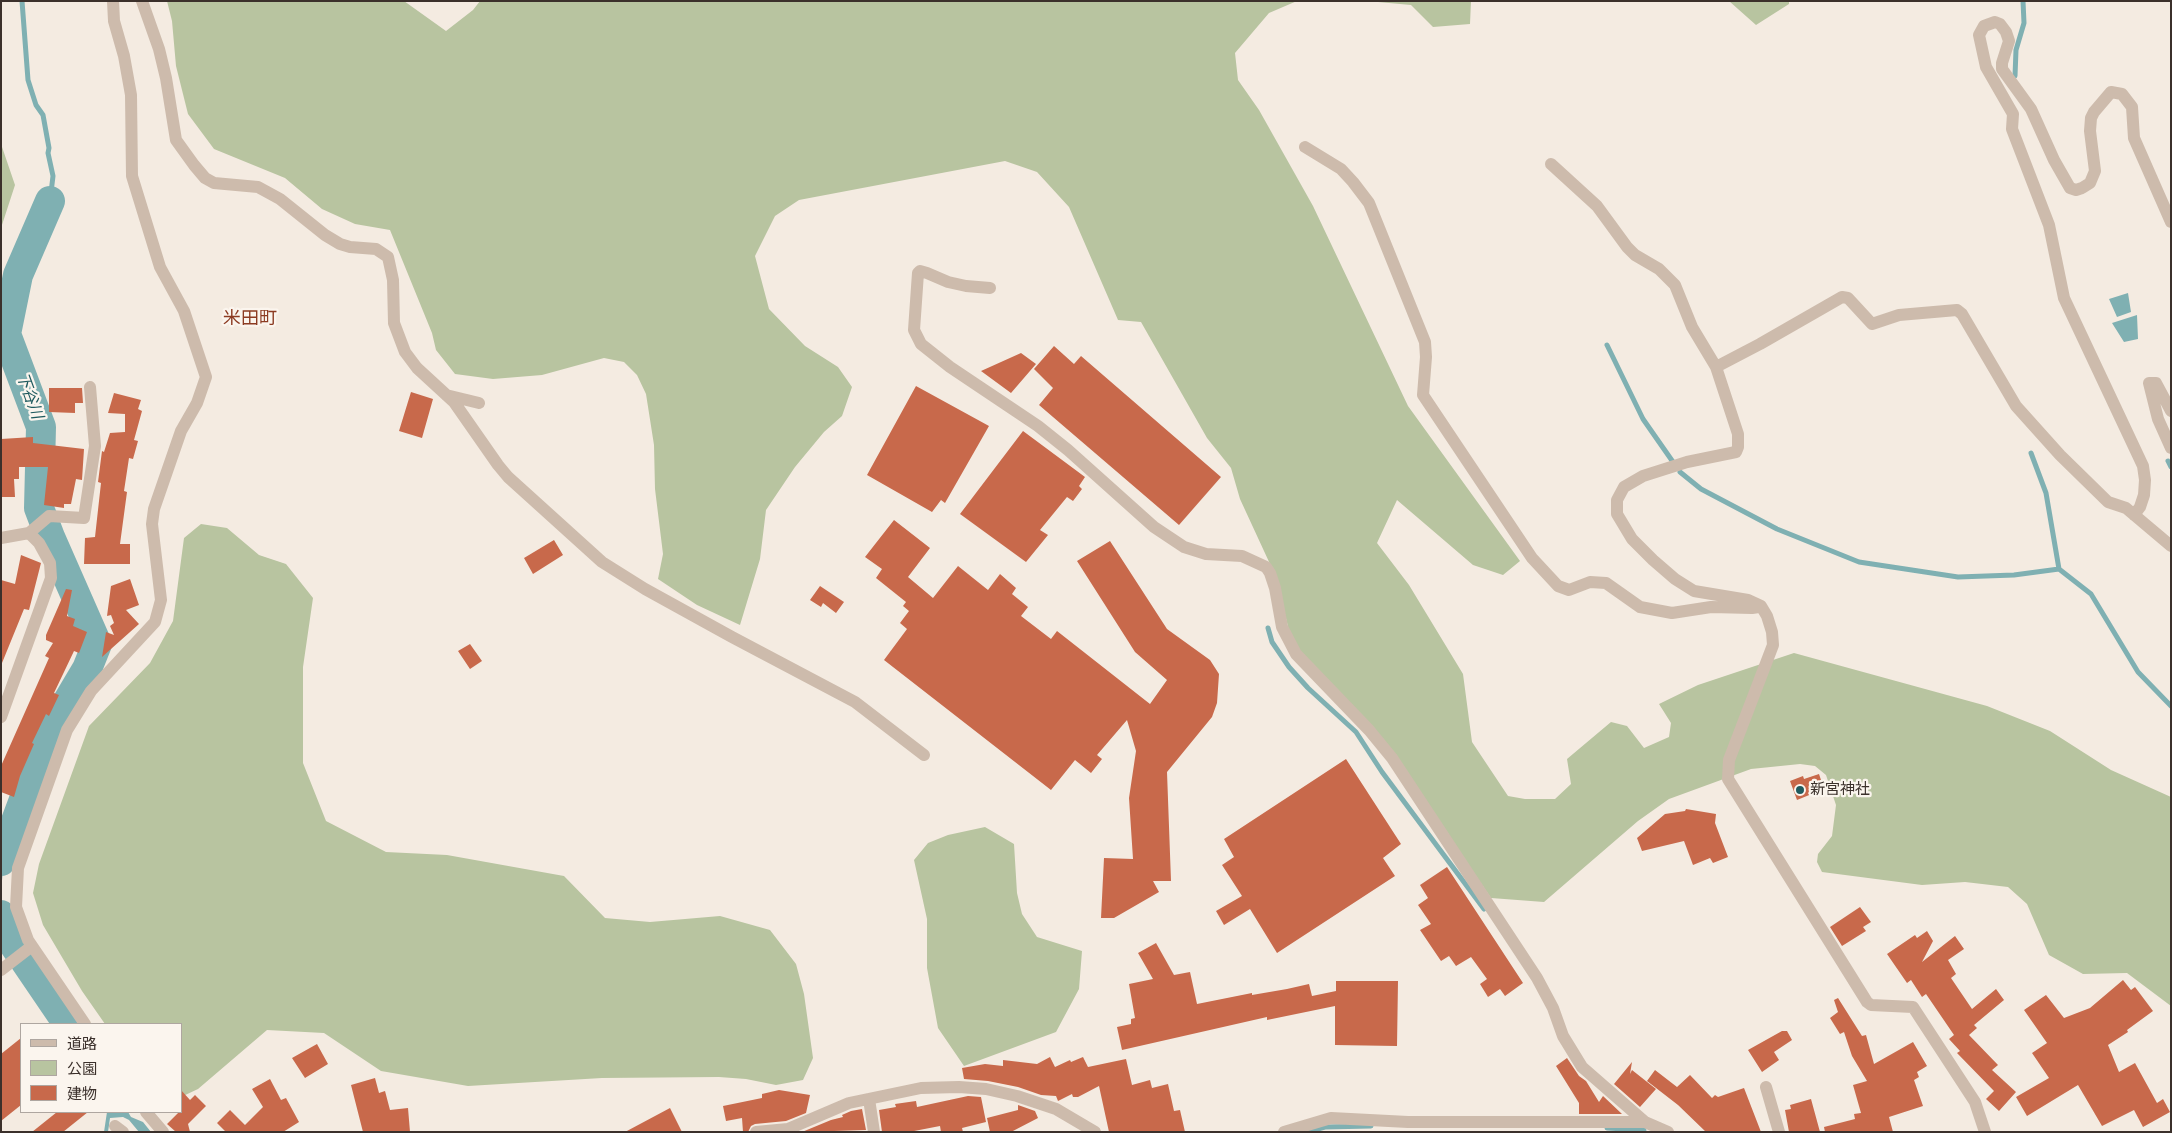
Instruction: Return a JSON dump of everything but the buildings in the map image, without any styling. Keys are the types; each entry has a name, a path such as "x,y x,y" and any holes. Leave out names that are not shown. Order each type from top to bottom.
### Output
{"street":[{"path":"84,1023 32,946 16,907 18,868 67,730 91,691 155,622 161,600 152,524 154,509 182,431 197,403 206,377 184,311 160,267 132,176 131,95 124,56 114,21 113,1"},
{"path":"142,1 159,49 166,78 176,140 194,165 205,178 214,183 258,187 280,199 325,235 340,244 350,247 376,249 388,257 393,280 394,323 405,352 417,368 454,402 508,477 602,562 645,589 855,702 924,755"},
{"path":"2134,515 2140,506 2144,494 2143,466 2064,298 2049,225 2012,129 2013,114 1986,67 1979,35 1984,26 1995,22 2000,24 2006,32 2009,41 2002,63 2002,70 2031,109 2070,188 2076,190 2090,183 2095,171 2090,131 2091,118 2094,112 2111,92 2122,94 2132,107 2134,138 2171,222"},
{"path":"1306,147 1341,169 1369,203 1425,342 1426,357 1423,395 1532,558 1555,582 1569,590 1590,582 1606,583 1640,607 1672,613 1712,607 1752,608 1761,606"},
{"path":"1551,164 1597,206 1635,255 1659,269 1674,284 1692,327 1716,367 1738,434 1736,452 1687,462 1631,481 1624,487 1619,496 1617,514 1632,539 1653,560 1688,587 1694,591 1748,600 1761,606 1767,616 1772,632 1773,646 1729,760 1728,779 1867,1002 1871,1005 1913,1007 1974,1102 1985,1132"},
{"path":"990,288 948,282 920,271 918,273 914,330 921,344 950,367 1038,426 1082,462 1154,527 1184,547 1206,554 1242,556 1266,567 1275,588 1282,627 1296,654 1369,730 1392,758 1537,978 1563,1036 1582,1067 1644,1122 1668,1132"},
{"path":"1716,367 1842,297 1848,298 1872,324 1899,315 1957,310 1962,314 2016,406 2060,455 2108,502 2126,508 2171,546"},
{"path":"2171,411 2156,383 2148,383 2158,419 2171,448"},
{"path":"1,538 29,533 49,516 84,518 95,446 90,387"},
{"path":"446,394 479,403"},
{"path":"1,717 51,578 50,563 39,544 29,533"},
{"path":"1,970 32,946"},
{"path":"756,1132 788,1129 848,1103 921,1088 959,1087 986,1089 1056,1108 1095,1132"},
{"path":"1766,1087 1779,1132"},
{"path":"869,1099 874,1132"},
{"path":"147,1113 163,1132"},
{"path":"1284,1132 1332,1118 1408,1127 1644,1122"}],"green space":[{"path":"167,1 404,1 446,31 473,10 480,1 1297,1 1269,13 1235,53 1238,80 1259,110 1313,206 1408,406 1520,561 1503,575 1473,565 1397,500 1377,543 1409,585 1463,674 1472,742 1508,796 1525,799 1555,799 1571,784 1567,759 1611,722 1627,726 1644,748 1669,737 1671,723 1659,704 1698,685 1794,653 1987,706 2050,731 2111,770 2171,797 2171,1006 2127,973 2083,974 2049,955 2027,904 2008,887 1965,882 1922,885 1822,872 1817,862 1818,854 1832,836 1836,805 1826,775 1815,766 1800,764 1751,769 1669,799 1638,821 1544,902 1491,898 1438,821 1295,646 1290,635 1276,577 1240,499 1231,468 1207,438 1141,322 1118,320 1069,207 1037,172 1005,161 799,200 775,216 755,256 769,309 805,346 838,367 852,387 842,416 824,432 795,467 766,510 760,559 740,625 697,605 658,579 663,554 655,489 654,445 646,394 637,375 624,362 604,358 542,375 493,379 455,374 436,350 432,333 390,230 355,224 322,209 285,178 214,149 188,114 176,66 172,21"},
{"path":"1367,1 1471,1 1470,24 1433,27 1411,5"},
{"path":"1729,1 1789,1 1789,4 1756,25"},
{"path":"1,144 15,185 1,228"},
{"path":"201,524 227,528 259,555 286,564 313,598 303,667 303,763 326,821 386,852 447,855 564,876 605,918 650,922 720,916 770,930 796,964 804,994 813,1058 803,1080 776,1085 746,1079 719,1077 602,1078 468,1086 381,1071 324,1033 267,1030 198,1089 182,1097 182,1023 104,1023 82,991 43,925 33,893 39,864 89,726 150,663 173,621 184,538"},
{"path":"985,827 1014,844 1017,893 1022,914 1037,937 1082,951 1079,989 1056,1032 964,1066 938,1028 927,968 927,919 914,860 928,843 948,835"}],"water":[{"path":"2128,293 2131,312 2117,317 2109,299"},
{"path":"2137,315 2138,339 2124,342 2112,323"},
{"path":"13,820 19,822 3,869 1,892 1,852"},
{"path":"1,905 9,929 18,946 70,1023 68,1023 1,930"},
{"path":"107,1113 129,1113 131,1117 143,1122 151,1132 139,1132 129,1120 123,1117 110,1118 108,1132 104,1132"}],"waterway":[{"name":"下谷川","path":"22,1 28,80 36,105 43,115 53,176 50,201"},
{"path":"2015,76 2016,50 2024,23 2023,1"},
{"name":"下谷川","path":"1,861 49,733 87,669 97,644 39,508 41,427 6,334 18,275 50,201"},
{"path":"1607,345 1643,419 1673,462"},
{"path":"2031,453 2046,493 2059,569 2091,594 2138,672 2171,706"},
{"path":"2168,461 2171,467"},
{"path":"1680,472 1701,489 1777,529 1859,562 1958,577 2014,575 2059,569"},
{"path":"1268,628 1272,642 1289,667 1308,688 1356,732 1382,772 1484,909"},
{"path":"1,915 6,933 67,1023"},
{"path":"1307,1132 1325,1127 1371,1126"},
{"path":"1607,1128 1644,1130"}],"place":[{"name":"新宮神社","path":"1800,790"}],"district":[{"name":"米田町","path":"250,319"}]}
